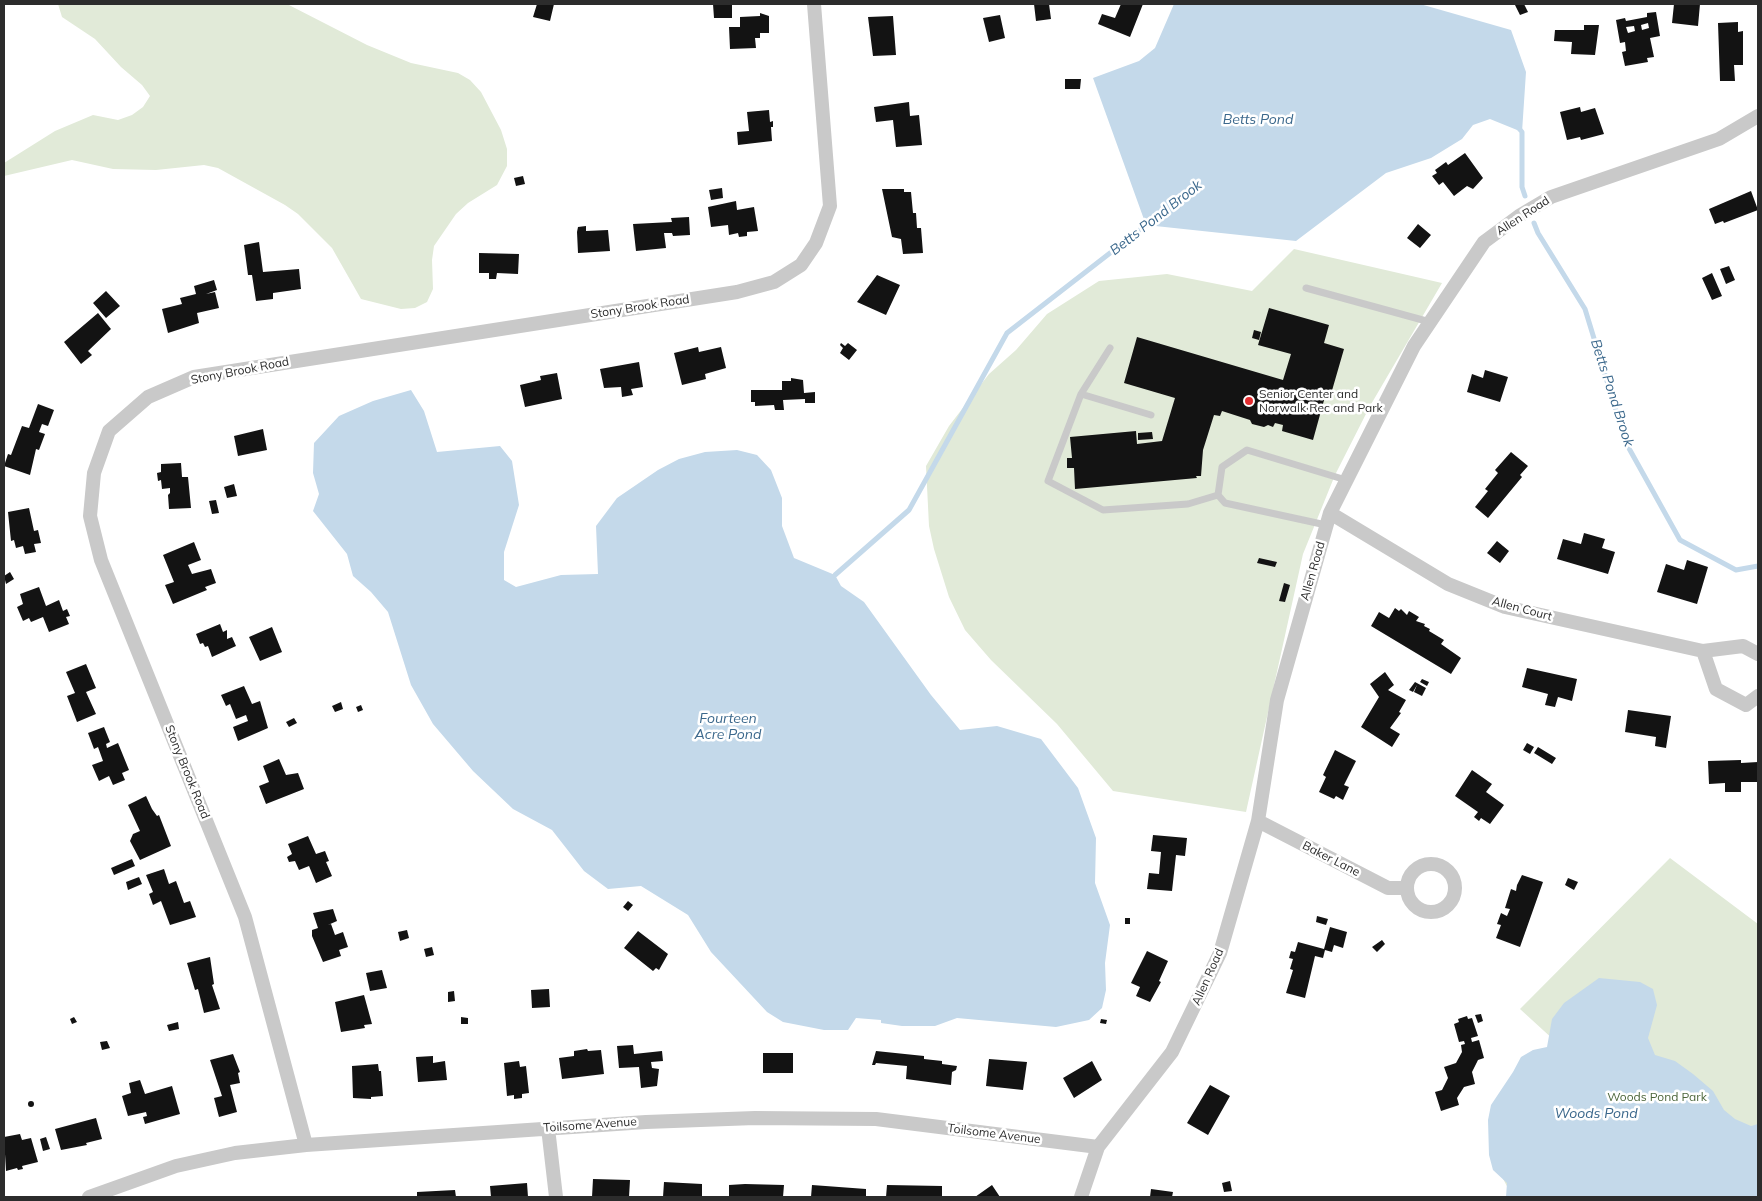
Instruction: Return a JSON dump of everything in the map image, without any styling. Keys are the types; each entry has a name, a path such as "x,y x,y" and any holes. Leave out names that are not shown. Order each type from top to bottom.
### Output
{"street":[{"name":"Stony Brook Road","path":"306,1145 245,917 101,560 90,516 94,473 110,431 148,397 194,377 737,292 774,282 801,265 816,243 830,206 814,4"},
{"name":"Allen Road","path":"1081,1197 1098,1147 1172,1052 1220,954 1258,821 1277,700 1328,519 1414,346 1484,242 1519,216 1550,198 1719,139 1758,116"},
{"name":"Allen Court","path":"1328,519 1448,584 1505,608 1703,651 1743,646 1758,654"},
{"path":"1703,651 1716,689 1746,705 1758,696"},
{"name":"Baker Lane","path":"1258,821 1388,888 1407,888"},
{"name":"Toilsome Avenue","path":"89,1197 176,1166 235,1153 306,1145 548,1128 754,1118 876,1119 1098,1147"},
{"path":"548,1128 556,1197"}],"lane":[{"path":"1306,288 1430,322"},
{"path":"1110,348 1081,394 1048,481 1103,510 1188,504 1218,495"},
{"path":"1081,394 1151,415"},
{"path":"1218,495 1222,467 1247,450 1346,480"},
{"path":"1218,495 1226,503 1328,519"}],"green space":[{"path":"58,4 287,4 367,45 411,63 458,73 470,80 481,92 501,130 507,149 507,166 497,185 468,203 456,214 434,246 432,260 433,289 427,302 415,308 401,309 361,299 332,248 298,214 218,168 204,165 156,170 113,169 72,160 4,176 4,163 55,131 93,115 118,120 132,115 143,107 150,96 142,85 121,67 95,39 62,17"},
{"path":"1294,249 1442,283 1370,406 1335,475 1303,554 1246,812 1113,791 1057,724 991,660 965,630 949,597 934,549 929,526 926,466 949,426 989,374 1016,350 1047,314 1099,281 1167,274 1252,291"},
{"name":"Woods Pond Park","path":"1670,858 1758,924 1758,1197 1509,1190 1493,1160 1567,1052 1520,1009"}],"water":[{"name":"Betts Pond","path":"1174,4 1420,4 1511,30 1526,72 1522,132 1490,119 1473,125 1462,139 1431,158 1386,173 1296,241 1146,225 1093,78 1139,61 1155,48"},
{"name":"Fourteen Acre Pond","path":"411,390 424,411 437,452 500,446 512,461 519,505 504,552 504,580 516,587 561,575 598,574 596,526 617,498 658,470 679,459 705,452 737,450 757,455 771,470 782,498 782,526 794,558 835,575 841,586 864,602 931,695 960,730 997,726 1041,739 1078,788 1096,838 1095,883 1110,925 1105,963 1106,990 1102,1008 1089,1020 1056,1027 957,1018 935,1026 902,1026 881,1023 881,1020 856,1018 848,1030 824,1030 783,1022 767,1012 711,952 688,915 641,886 608,889 584,871 552,830 513,809 473,771 433,724 411,685 388,612 371,592 353,576 347,554 313,511 319,494 313,473 314,443 339,416 373,401"},
{"name":"Woods Pond","path":"1599,978 1640,982 1653,989 1657,1005 1648,1038 1655,1055 1675,1061 1693,1074 1713,1091 1724,1110 1735,1119 1751,1126 1758,1124 1758,1197 1506,1197 1507,1183 1493,1170 1489,1155 1488,1120 1491,1105 1521,1057 1533,1050 1547,1047 1552,1019 1564,1003"}],"building":[{"path":"537,4 554,4 550,21 533,17"},
{"path":"713,4 732,4 732,18 714,18"},
{"path":"1034,4 1049,4 1051,19 1036,21"},
{"path":"1121,4 1143,4 1130,37 1098,24 1102,14 1115,18"},
{"path":"1524,4 1528,12 1520,15 1515,5"},
{"path":"1674,4 1700,4 1698,26 1672,23"},
{"path":"1656,12 1660,36 1650,38 1654,57 1647,58 1648,62 1625,66 1622,52 1626,51 1625,42 1620,43 1616,20 1625,18 1626,21 1647,17 1647,13","holes":["1648,23 1649,28 1642,30 1641,25","1634,26 1635,31 1628,33 1626,27"]},
{"path":"760,13 769,16 769,33 760,33 760,38 755,38 756,48 730,49 729,27 740,27 740,17 760,16"},
{"path":"1000,15 1005,38 989,42 983,18"},
{"path":"893,16 896,55 873,56 868,17"},
{"path":"1738,22 1738,32 1743,31 1743,65 1734,65 1735,81 1720,81 1718,23"},
{"path":"1584,25 1599,25 1595,55 1571,54 1572,42 1554,41 1555,30 1584,30"},
{"path":"1065,79 1081,79 1080,89 1065,89"},
{"path":"909,102 910,116 919,115 922,145 896,147 893,120 876,122 874,107"},
{"path":"1580,107 1581,112 1595,108 1604,134 1581,140 1580,137 1567,140 1560,112"},
{"path":"769,110 770,122 773,121 773,127 771,127 772,141 738,145 737,132 749,131 747,112"},
{"path":"1465,153 1483,178 1473,189 1467,186 1454,196 1443,182 1439,185 1432,176 1437,173 1435,170 1446,162 1448,165"},
{"path":"523,176 525,184 516,186 514,178"},
{"path":"722,188 723,198 711,200 709,190"},
{"path":"882,189 904,189 904,192 911,192 917,228 921,228 923,253 903,254 901,239 892,237"},
{"path":"1751,191 1758,210 1724,223 1723,221 1715,224 1709,209"},
{"path":"736,201 737,210 754,207 758,231 747,232 747,236 739,237 738,233 729,235 728,225 711,227 708,207"},
{"path":"689,217 690,235 673,236 672,233 664,233 666,248 636,251 633,224 672,222 671,218"},
{"path":"1418,224 1431,235 1420,248 1407,238"},
{"path":"586,226 586,231 608,230 610,251 578,253 578,227"},
{"path":"259,242 263,272 299,269 301,289 273,293 273,299 256,301 252,275 248,275 244,245"},
{"path":"479,253 519,254 518,274 497,273 496,279 489,279 489,273 479,273"},
{"path":"1729,266 1735,280 1726,284 1720,269"},
{"path":"1712,273 1722,296 1712,300 1702,278"},
{"path":"877,275 900,285 886,315 857,302"},
{"path":"214,280 217,290 206,294 215,292 219,308 197,313 199,323 168,333 162,309 182,304 180,298 196,294 194,286"},
{"path":"106,291 120,306 106,318 93,303"},
{"name":"Senior Center and Norwalk Rec and Park","path":"1269,308 1329,325 1324,343 1344,349 1331,394 1326,393 1313,440 1282,431 1283,425 1275,423 1273,427 1268,425 1264,427 1252,424 1250,420 1222,411 1220,416 1214,415 1203,450 1201,476 1196,476 1197,478 1075,489 1074,468 1067,468 1067,458 1072,458 1070,437 1136,431 1137,444 1162,441 1175,398 1124,383 1137,337 1283,380 1291,354 1258,345"},
{"path":"98,313 111,329 88,351 92,355 81,364 64,342"},
{"path":"1254,330 1261,332 1259,340 1252,338"},
{"path":"841,343 845,346 848,343 857,350 849,360 840,353 843,348 840,345"},
{"path":"698,347 699,352 721,347 726,368 705,374 706,379 682,385 674,353"},
{"path":"639,362 643,387 631,389 633,395 622,397 621,387 604,388 600,369"},
{"path":"1485,370 1508,377 1500,402 1467,392 1472,374 1483,378"},
{"path":"557,373 562,399 525,407 520,385 541,380 540,376"},
{"path":"791,378 803,380 804,393 815,392 815,403 805,403 805,399 783,400 784,410 775,410 774,405 755,406 755,402 751,402 751,390 782,390 782,381 791,381"},
{"path":"38,404 54,410 48,426 42,424 39,432 45,434 39,450 36,449 30,475 4,466 8,454 11,455 22,426 29,428"},
{"path":"263,429 267,450 238,456 234,436"},
{"path":"1152,432 1153,439 1138,440 1138,433"},
{"path":"1511,452 1528,466 1520,475 1522,477 1488,518 1475,507 1488,491 1485,489 1498,473 1495,470"},
{"path":"181,463 182,477 188,477 191,508 169,509 168,495 170,488 162,489 161,480 158,481 157,473 161,472 161,464"},
{"path":"234,484 237,496 227,498 224,487"},
{"path":"216,500 219,513 212,514 209,501"},
{"path":"29,508 34,531 38,530 41,543 34,544 36,552 25,554 23,546 16,548 14,540 11,541 8,512"},
{"path":"1584,533 1605,539 1602,548 1615,552 1608,574 1557,559 1563,539 1581,544"},
{"path":"1497,541 1509,551 1500,563 1487,553"},
{"path":"194,542 201,560 188,565 192,574 211,569 216,583 205,587 207,590 173,604 165,585 174,582 163,555"},
{"path":"1259,558 1277,562 1275,567 1257,563"},
{"path":"1687,560 1708,567 1697,604 1657,592 1666,564 1684,570"},
{"path":"10,572 14,579 6,584 4,576"},
{"path":"1284,583 1290,585 1285,602 1279,601"},
{"path":"39,587 46,606 59,600 63,611 67,609 70,616 66,617 69,624 49,632 43,617 31,622 29,618 23,621 17,607 23,604 20,594"},
{"path":"1395,608 1399,611 1401,609 1407,615 1409,611 1419,617 1416,621 1425,624 1424,626 1430,629 1429,631 1444,640 1441,644 1461,658 1451,674 1371,626 1379,612 1389,618"},
{"path":"220,624 223,632 227,630 227,639 232,637 236,646 212,657 208,646 205,647 203,643 200,644 196,634"},
{"path":"272,627 282,652 260,661 249,637"},
{"path":"86,664 96,688 86,692 96,714 77,722 67,696 75,693 66,672"},
{"path":"1527,668 1577,679 1572,701 1558,697 1555,707 1545,705 1548,694 1522,687"},
{"path":"1385,672 1394,685 1388,690 1406,700 1399,712 1401,713 1390,728 1400,734 1392,747 1361,727 1379,697 1370,684"},
{"path":"1422,679 1429,682 1427,686 1420,682"},
{"path":"1415,682 1426,688 1422,696 1414,692 1417,685 1413,692 1409,690"},
{"path":"244,686 252,704 260,701 268,728 238,741 233,727 248,721 246,715 236,719 230,704 226,706 221,695"},
{"path":"341,702 343,709 335,712 332,706"},
{"path":"361,705 363,710 358,712 356,707"},
{"path":"1628,710 1671,716 1666,748 1655,746 1656,737 1625,732"},
{"path":"294,718 297,723 289,727 286,722"},
{"path":"104,727 110,742 106,744 107,748 118,743 129,770 122,773 125,780 113,785 109,776 99,781 92,765 103,761 98,747 94,749 88,733"},
{"path":"1527,743 1534,747 1530,754 1523,750"},
{"path":"1538,747 1556,758 1552,764 1534,753"},
{"path":"1335,750 1356,761 1344,785 1349,787 1343,800 1336,796 1334,799 1319,792 1326,777 1323,775"},
{"path":"279,759 286,775 298,773 304,789 266,804 259,786 269,782 263,766"},
{"path":"1741,760 1741,763 1758,762 1758,782 1741,782 1741,792 1725,792 1725,783 1709,784 1708,761"},
{"path":"1472,770 1492,784 1486,792 1504,805 1490,824 1481,818 1479,821 1474,817 1478,812 1455,796"},
{"path":"146,796 152,809 157,816 159,815 171,846 140,860 130,841 133,834 140,831 128,805"},
{"path":"1153,835 1187,838 1185,856 1176,855 1172,891 1147,889 1149,873 1159,874 1161,852 1151,851"},
{"path":"308,836 316,854 325,851 329,861 326,862 332,876 316,883 309,866 299,870 295,861 289,862 287,857 292,854 288,844"},
{"path":"132,859 135,866 114,875 111,868"},
{"path":"164,869 169,884 176,881 184,903 190,901 196,917 170,925 161,901 153,905 149,894 153,892 146,875"},
{"path":"1522,875 1543,882 1520,947 1496,938 1501,925 1497,924 1501,913 1507,916 1510,909 1505,908 1511,889 1516,891"},
{"path":"139,877 142,884 128,890 126,882"},
{"path":"1568,878 1578,882 1574,890 1565,885"},
{"path":"628,901 633,905 628,911 623,907"},
{"path":"333,909 337,921 328,925 331,924 335,935 343,932 348,947 339,950 341,956 323,962 312,936 312,930 318,928 313,913"},
{"path":"1317,916 1328,919 1326,925 1316,922"},
{"path":"1125,918 1130,918 1130,924 1125,924"},
{"path":"1330,927 1347,932 1343,948 1334,945 1332,952 1325,950 1323,958 1315,956 1305,998 1286,993 1293,970 1290,969 1293,959 1289,958 1291,951 1295,952 1298,942 1324,949"},
{"path":"407,930 409,938 400,941 398,932"},
{"path":"638,931 668,954 659,970 656,968 653,971 624,948"},
{"path":"1382,940 1385,944 1377,952 1372,947"},
{"path":"432,947 434,955 426,957 424,949"},
{"path":"1147,951 1168,961 1159,981 1161,982 1150,1002 1136,996 1140,987 1131,983"},
{"path":"210,957 214,984 212,985 220,1009 204,1013 198,989 195,990 187,963"},
{"path":"382,970 387,988 370,991 366,973"},
{"path":"549,989 550,1007 532,1008 531,990"},
{"path":"454,991 455,1001 448,1002 448,992"},
{"path":"364,995 372,1024 364,1025 365,1028 341,1032 335,1002"},
{"path":"1481,1014 1483,1021 1478,1023 1475,1015"},
{"path":"1467,1016 1468,1019 1472,1018 1478,1036 1471,1038 1472,1042 1479,1040 1484,1058 1478,1060 1472,1072 1475,1084 1464,1087 1457,1098 1459,1105 1441,1111 1435,1092 1442,1090 1448,1078 1444,1067 1456,1063 1462,1052 1461,1045 1465,1044 1464,1041 1459,1042 1454,1024 1459,1022 1458,1019"},
{"path":"74,1017 77,1022 72,1024 70,1019"},
{"path":"461,1017 468,1018 468,1024 461,1024"},
{"path":"1101,1019 1107,1020 1106,1024 1100,1023"},
{"path":"178,1022 179,1029 169,1031 167,1025"},
{"path":"107,1041 110,1048 102,1050 100,1042"},
{"path":"633,1045 634,1054 662,1051 663,1061 651,1062 652,1068 659,1069 657,1086 641,1088 639,1067 619,1068 617,1046"},
{"path":"587,1049 588,1051 601,1050 604,1074 562,1079 559,1058 574,1056 574,1051"},
{"path":"876,1051 924,1056 924,1059 942,1061 942,1064 957,1066 956,1070 952,1072 951,1085 906,1079 907,1066 876,1063 872,1065"},
{"path":"763,1053 793,1053 793,1073 763,1073"},
{"path":"233,1054 240,1072 238,1073 240,1083 230,1085 237,1112 219,1117 214,1098 222,1096 210,1060"},
{"path":"433,1056 433,1063 445,1061 447,1080 418,1082 416,1057"},
{"path":"989,1059 1027,1062 1023,1090 986,1086"},
{"path":"519,1061 520,1067 526,1066 529,1093 522,1094 522,1098 514,1099 514,1095 507,1096 504,1063"},
{"path":"1092,1061 1102,1080 1074,1098 1063,1078"},
{"path":"378,1064 379,1071 381,1071 383,1096 371,1097 371,1099 353,1098 352,1066"},
{"path":"140,1080 145,1094 172,1086 180,1114 145,1124 143,1117 147,1116 146,1112 128,1116 122,1096 131,1093 129,1083"},
{"path":"1210,1085 1230,1096 1208,1135 1187,1123"},
{"path":"31,1101 34,1104 31,1107 28,1104"},
{"path":"96,1118 102,1139 86,1143 87,1145 61,1150 55,1129"},
{"path":"20,1134 22,1140 31,1138 38,1162 22,1166 23,1169 18,1170 17,1168 6,1171 4,1137"},
{"path":"46,1137 50,1149 43,1151 40,1139"},
{"path":"593,1179 630,1180 629,1197 592,1197"},
{"path":"1230,1181 1232,1191 1224,1192 1222,1183"},
{"path":"664,1182 702,1184 702,1197 663,1197"},
{"path":"527,1183 528,1197 491,1197 490,1186"},
{"path":"729,1185 784,1185 783,1197 729,1197"},
{"path":"812,1185 866,1189 866,1197 811,1197"},
{"path":"887,1185 942,1186 942,1197 886,1197"},
{"path":"992,1185 1000,1197 975,1197"},
{"path":"1151,1189 1173,1192 1172,1197 1150,1197"},
{"path":"455,1190 456,1197 417,1197 417,1192"}],"waterway":[{"name":"Betts Pond Brook","path":"1517,126 1522,132 1522,187 1525,196"},
{"name":"Betts Pond Brook","path":"835,575 909,510 1007,333 1150,222"},
{"name":"Betts Pond Brook","path":"1534,223 1538,233 1585,309 1626,443 1680,540 1736,570 1758,566"}],"place":[{"name":"Senior Center and Norwalk Rec and Park","path":"1249,401"}]}
